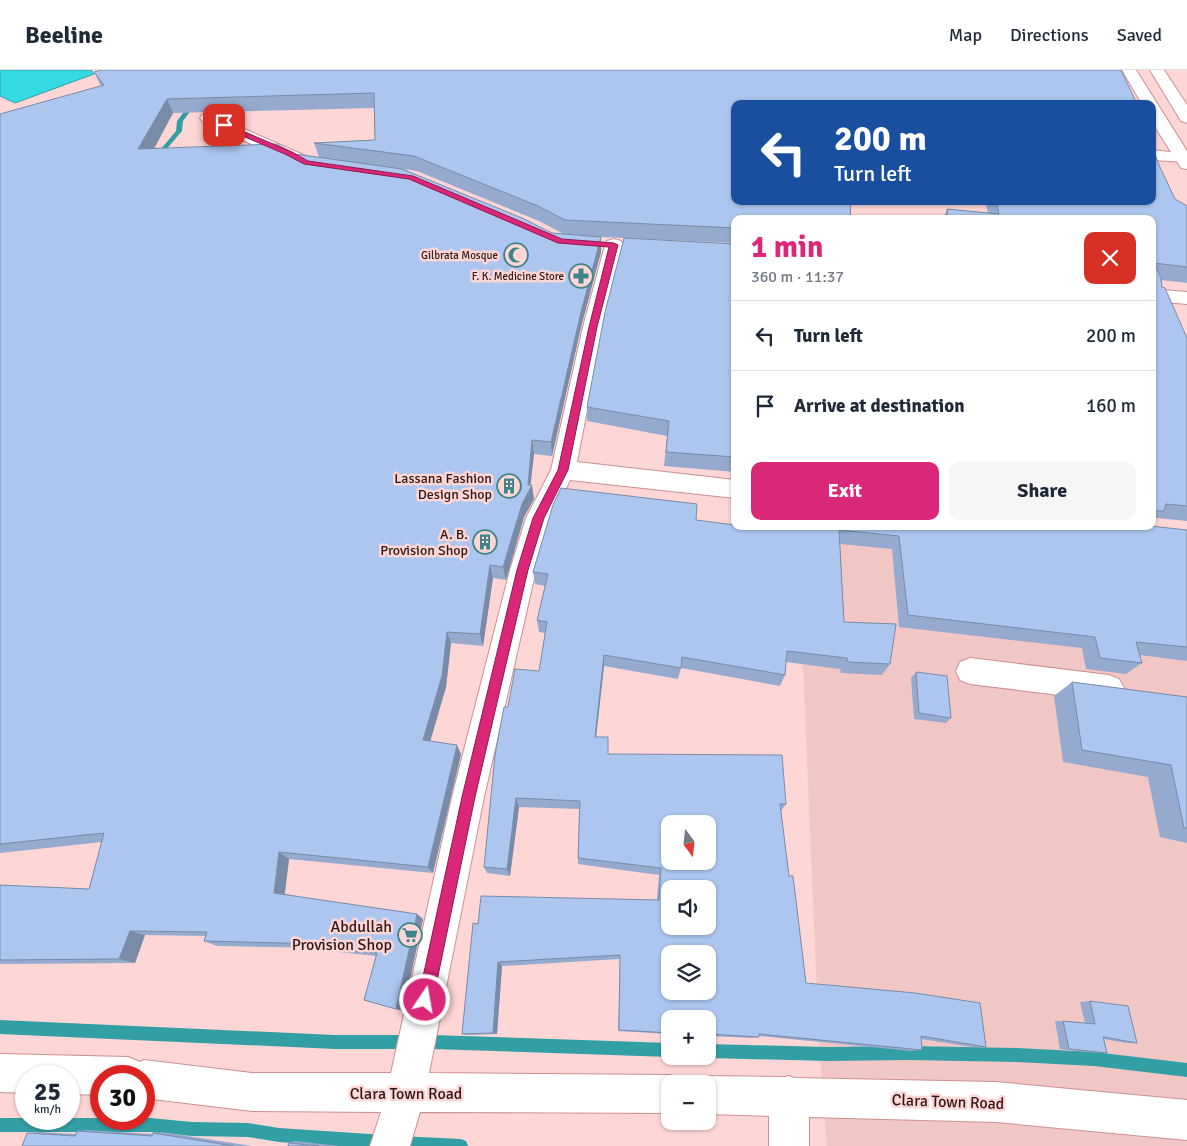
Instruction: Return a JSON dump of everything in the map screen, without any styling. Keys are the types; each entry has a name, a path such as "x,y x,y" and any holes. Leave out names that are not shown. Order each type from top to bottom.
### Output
{"main road":[{"path":"1129,70 1148,100"},
{"path":"1157,70 1187,118"},
{"path":"1156,114 1185,161"},
{"path":"208,118 289,153 306,163 316,164"},
{"path":"1156,156 1185,161"},
{"path":"390,1146 406,1093 468,797 523,570 539,518 563,470 593,327 614,245"},
{"path":"1156,295 1187,298"},
{"path":"563,470 731,489"},
{"path":"970,672 1138,691"},
{"path":"0,1073 90,1075"},
{"name":"Clara Town Road","path":"155,1081 252,1092 661,1094"},
{"name":"Clara Town Road","path":"716,1097 789,1119 996,1102 1187,1120"}],"shaded area":[{"path":"797,530 1078,530 1187,540 1187,1146 827,1146 819,1041"}],"water":[{"path":"0,70 91,70 94,74 15,103 0,96"}],"building":[{"path":"102,70 1121,70 1135,100 731,100 731,205 851,205 850,215 731,215 731,228 565,220 538,206 414,156 314,143 375,140 374,93 167,99 138,149 277,144 295,154 402,169 522,218 552,233 601,237 581,312 551,442 532,440 528,485 532,485 522,504 503,567 490,565 480,634 447,632 442,676 423,740 457,745 428,867 279,852 274,893 417,914 396,1009 364,1000 377,953 320,947 321,944 204,941 207,932 130,931 119,959 0,960 0,885 89,889 104,833 0,844 0,114 104,85 94,72"},
{"path":"1156,157 1175,199 1187,206 1187,267 1156,263 1156,215 948,215 947,209 999,214 997,205 1156,205"},
{"path":"624,238 731,244 731,457 666,452 669,421 587,407 605,312"},
{"path":"1156,267 1161,278 1162,287 1165,288 1187,338 1187,506 1166,504 1164,511 1156,511"},
{"path":"561,488 697,504 696,520 731,524 731,530 839,530 844,622 896,624 890,664 848,662 847,658 787,651 785,675 682,657 681,668 604,655 595,737 608,737 608,754 782,755 786,804 780,804 789,876 793,876 806,983 915,993 980,1003 986,1047 921,1036 922,1050 759,1034 759,1037 716,1034 716,1010 661,1010 661,1032 619,1030 620,955 498,962 493,1033 462,1034 473,923 478,924 481,896 659,900 661,868 578,858 580,801 516,798 507,869 484,867 495,755 504,707 508,707 515,669 539,671 547,622 537,620 548,574 533,572 553,505"},
{"path":"1156,527 1187,530 1187,647 1136,642 1142,663 1100,658 1095,637 908,615 899,536 839,530 1156,530"},
{"path":"916,672 947,676 951,718 919,713"},
{"path":"1072,682 1187,697 1187,828 1184,828 1171,765 1082,750"},
{"path":"1090,1001 1128,1006 1137,1043 1103,1037 1107,1053 1069,1049 1063,1021 1095,1024"},
{"path":"77,1131 152,1136 153,1133 234,1146 22,1146 27,1133 75,1136"},
{"path":"289,1143 319,1146 288,1146"}],"waterway":[{"path":"157,157 179,131 180,121 186,113 185,108 177,105"},
{"path":"0,1027 335,1042 401,1042"},
{"path":"432,1042 661,1050"},
{"path":"716,1051 1017,1055 1094,1059 1187,1070"},
{"path":"0,1125 150,1125 192,1129 248,1130 279,1135 385,1142"},
{"path":"399,1143 461,1146"}],"place":[{"name":"Gilbrata Mosque","path":"516,255"},
{"name":"F. K. Medicine Store","path":"581,276"},
{"name":"Lassana Fashion Design Shop","path":"509,486"},
{"name":"A. B. Provision Shop","path":"485,542"},
{"name":"Abdullah Provision Shop","path":"410,935"}],"route":[{"path":"224,125 289,153 306,163 410,178 531,227 561,242 614,245 593,327 563,470 539,518 523,570 468,797 425,1000"}]}
